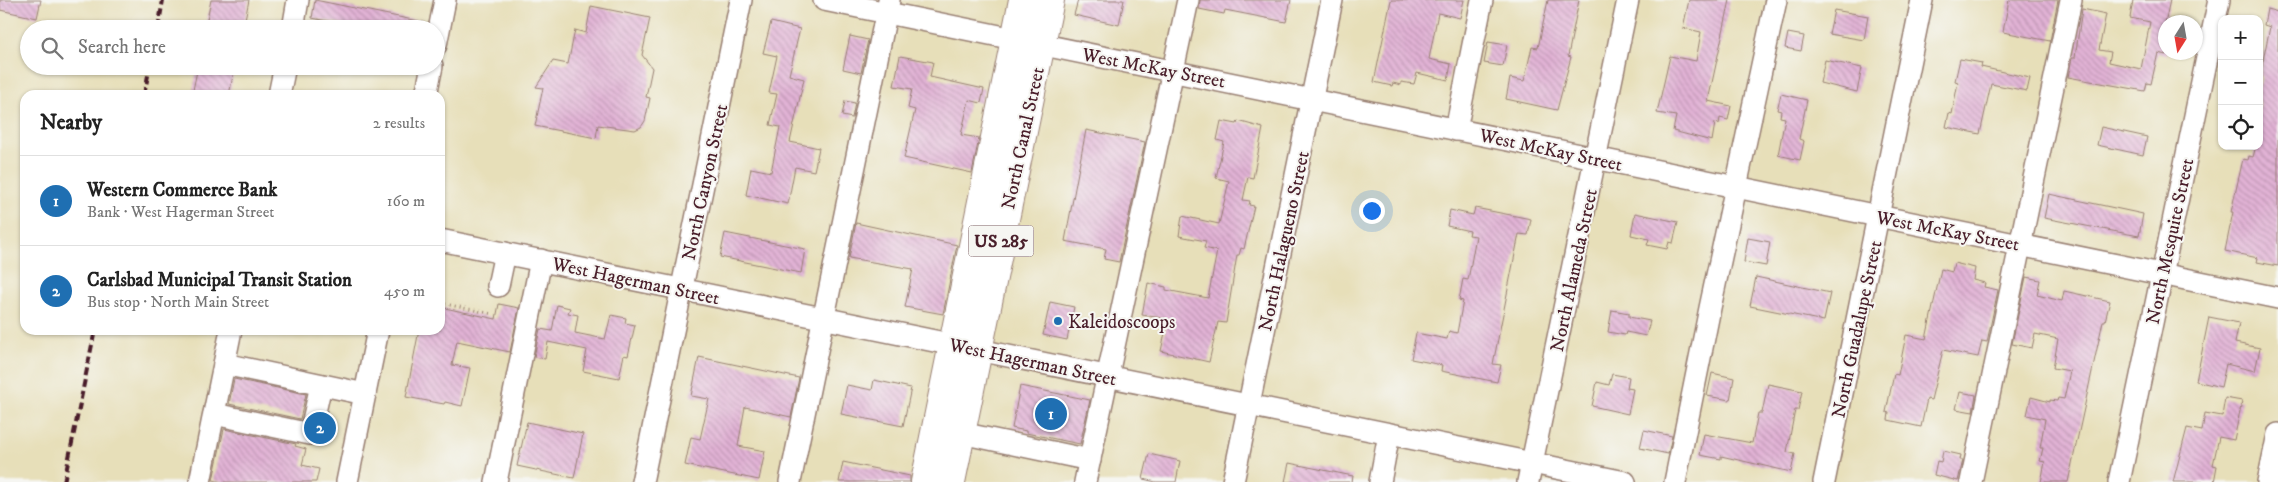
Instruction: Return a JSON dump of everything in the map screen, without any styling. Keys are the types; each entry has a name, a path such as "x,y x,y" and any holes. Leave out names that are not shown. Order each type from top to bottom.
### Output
{"highway":[{"name":"North Canal Street","path":"1024,0 1028,42"},
{"name":"North Canal Street","path":"925,482 966,347 1028,42 1050,0"},
{"name":"North Canal Street","path":"951,482 961,433 966,347"}],"street":[{"path":"295,20 298,0"},
{"path":"441,20 445,0"},
{"name":"North Canyon Street","path":"642,482 741,0"},
{"name":"West McKay Street","path":"824,0 888,6 1028,42 2278,298"},
{"path":"1085,482 1188,0"},
{"name":"North Halagueno Street","path":"1233,482 1332,0"},
{"path":"1456,130 1482,0"},
{"name":"North Alameda Street","path":"1530,473 1628,0"},
{"path":"1675,482 1776,0"},
{"name":"North Guadalupe Street","path":"1824,482 1922,0"},
{"path":"1971,482 2071,0"},
{"name":"North Mesquite Street","path":"2119,482 2219,0"},
{"path":"790,482 888,6"},
{"path":"280,90 283,75"},
{"path":"427,90 430,75"},
{"name":"West Hagerman Street","path":"445,241 1389,434 1530,473 1625,482"},
{"path":"498,286 505,253"},
{"path":"496,482 541,260"},
{"path":"200,482 230,335"},
{"path":"347,482 377,335"},
{"path":"224,364 365,394"},
{"path":"214,414 310,434 321,385"},
{"path":"961,433 1090,460"},
{"path":"1380,482 1389,434"},
{"path":"2268,482 2278,434"}],"path":[{"path":"445,304 493,314"}],"building":[{"path":"0,0 41,0 37,18 0,10"},
{"path":"211,0 249,0 245,20 207,20"},
{"path":"315,0 413,20 322,20 312,18"},
{"path":"1078,0 1124,0 1119,25 1074,15"},
{"path":"1200,0 1291,0 1286,22 1225,10 1224,14 1199,9"},
{"path":"1391,0 1464,0 1460,18 1438,13 1429,59 1451,64 1448,80 1417,73 1414,84 1401,82 1401,85 1393,83 1392,86 1374,82"},
{"path":"1548,0 1579,0 1568,56 1571,57 1557,110 1506,99 1510,78 1524,81 1532,47 1538,48"},
{"path":"1689,0 1730,0 1708,101 1731,106 1728,120 1720,118 1719,124 1715,123 1712,141 1673,131 1676,116 1657,113 1670,56 1696,61 1701,32 1683,28"},
{"path":"2009,0 2058,0 2050,41 2003,32"},
{"path":"2133,0 2170,0 2167,15 2158,15 2158,53 2151,84 2147,83 2145,91 2068,77 2072,58 2075,58 2082,9 2106,14 2099,50 2111,52 2109,62 2141,69 2150,22 2130,18"},
{"path":"591,6 650,18 642,55 652,68 646,97 650,98 645,121 641,127 635,130 598,125 596,138 535,126 543,88 536,87 553,61 568,64 575,30 586,33"},
{"path":"2267,9 2278,12 2278,266 2257,262 2258,258 2225,251 2233,212 2231,212 2243,159 2248,160 2249,156 2253,157 2255,150 2263,150 2263,61 2270,27 2264,25"},
{"path":"1834,10 1868,16 1864,40 1829,34"},
{"path":"771,22 800,29 789,75 804,79 790,142 819,148 814,171 795,167 788,204 746,195 751,168 771,172 780,127 770,125 777,94 769,93 777,56 763,53"},
{"path":"1788,33 1804,36 1801,51 1785,48"},
{"path":"850,36 868,40 861,73 843,69"},
{"path":"1488,42 1507,45 1503,66 1484,63"},
{"path":"900,56 933,62 930,77 984,89 981,103 969,100 961,135 979,138 972,173 904,158 915,110 908,108 912,89 894,86"},
{"path":"1960,59 1982,63 1981,67 2030,78 2027,91 1991,84 1980,134 1946,127 1949,113 1952,114 1958,82 1955,81"},
{"path":"1825,60 1862,68 1857,92 1820,83"},
{"path":"196,75 233,75 230,90 193,90"},
{"path":"1781,94 1807,100 1799,139 1804,141 1800,160 1778,155 1785,118 1780,117 1781,111 1777,110"},
{"path":"845,101 855,103 852,118 842,116"},
{"path":"1221,121 1237,124 1238,121 1263,128 1253,178 1248,177 1243,200 1250,201 1249,205 1254,206 1244,249 1241,248 1239,255 1237,255 1226,323 1218,322 1209,362 1161,351 1168,319 1142,315 1148,283 1166,287 1166,290 1208,298 1217,251 1204,248 1206,241 1179,236 1182,216 1219,224 1229,181 1216,178 1224,142 1217,140"},
{"path":"2101,127 2147,137 2143,155 2097,145"},
{"path":"1086,130 1145,142 1119,262 1104,259 1106,249 1065,241"},
{"path":"2049,194 2143,214 2139,236 2044,218"},
{"path":"1475,208 1531,219 1528,235 1519,234 1493,364 1501,365 1497,382 1441,371 1442,365 1411,359 1416,333 1447,339 1449,331 1457,333 1463,301 1459,300 1463,279 1468,280 1476,236 1469,235 1470,231 1447,226 1450,210 1473,215"},
{"path":"1635,213 1678,222 1673,243 1669,242 1667,249 1647,245 1649,239 1631,235"},
{"path":"856,223 957,245 943,314 905,307 913,269 849,258"},
{"path":"725,233 805,249 801,273 720,257"},
{"path":"1748,238 1770,242 1766,266 1744,262"},
{"path":"1954,263 1975,268 1973,280 1985,283 1984,287 1998,290 1987,342 1982,341 1978,357 1943,350 1931,400 1927,399 1921,427 1888,420 1889,413 1886,412 1894,374 1898,375 1906,335 1926,339 1941,269 1952,272"},
{"path":"1756,277 1830,293 1824,321 1750,306"},
{"path":"2026,277 2040,280 2037,295 2062,301 2064,291 2110,301 2105,321 2103,321 2068,482 2041,482 2045,462 2040,461 2043,448 2040,448 2045,419 2027,415 2031,397 2050,402 2050,400 2057,401 2058,398 2064,399 2070,371 2053,368 2058,339 2035,334 2032,348 2012,344"},
{"name":"Kaleidoscoops","path":"1050,302 1074,307 1067,340 1043,335"},
{"path":"499,304 519,308 510,352 457,341 452,365 470,368 462,406 406,397 418,335 445,335 445,308 496,319"},
{"path":"557,305 570,308 568,313 578,315 575,333 605,339 611,315 626,318 625,323 635,325 628,356 624,355 619,378 583,371 587,350 548,342 545,359 534,357 540,329 552,331"},
{"path":"1612,310 1629,313 1629,317 1650,321 1646,336 1626,332 1625,335 1608,332"},
{"path":"2209,317 2239,323 2235,343 2260,348 2255,371 2226,364 2221,387 2196,381"},
{"path":"699,357 799,378 791,417 745,407 738,446 765,451 759,480 685,465 691,437 700,439 709,399 691,396"},
{"path":"1712,373 1734,378 1730,400 1707,396"},
{"path":"1612,374 1629,377 1627,388 1633,389 1628,414 1592,406 1597,382 1609,385"},
{"path":"234,379 306,394 300,419 229,404"},
{"path":"874,380 911,388 903,426 841,414 847,385 872,390"},
{"path":"1768,384 1802,391 1798,410 1795,410 1787,452 1795,454 1791,472 1721,456 1721,459 1700,455 1704,434 1752,443 1758,413 1762,413"},
{"path":"1020,386 1090,400 1080,444 1026,433 1026,431 1012,428"},
{"path":"1960,392 1976,395 1973,412 1956,409"},
{"path":"2225,398 2242,401 2234,440 2219,437 2213,465 2217,466 2214,482 2173,482 2187,428 2202,431 2205,413 2222,416"},
{"path":"527,422 583,434 574,478 517,466"},
{"path":"224,429 296,444 295,446 306,449 302,465 319,469 316,482 222,482 213,480"},
{"path":"1644,430 1672,436 1668,454 1640,448"},
{"path":"1943,451 1961,455 1960,460 1963,460 1958,481 1934,475 1937,461 1941,462"},
{"path":"1149,454 1180,461 1176,482 1156,482 1143,479"},
{"path":"843,462 910,476 910,482 839,482"},
{"path":"1289,463 1353,476 1352,482 1285,482"}],"railway":[{"path":"160,20 163,0"},
{"path":"145,90 148,75"},
{"path":"64,482 94,335"}],"place":[{"name":"Kaleidoscoops","path":"1058,321"},
{"name":"Western Commerce Bank","path":"1051,414"},
{"name":"Carlsbad Municipal Transit Station","path":"320,428"}]}
